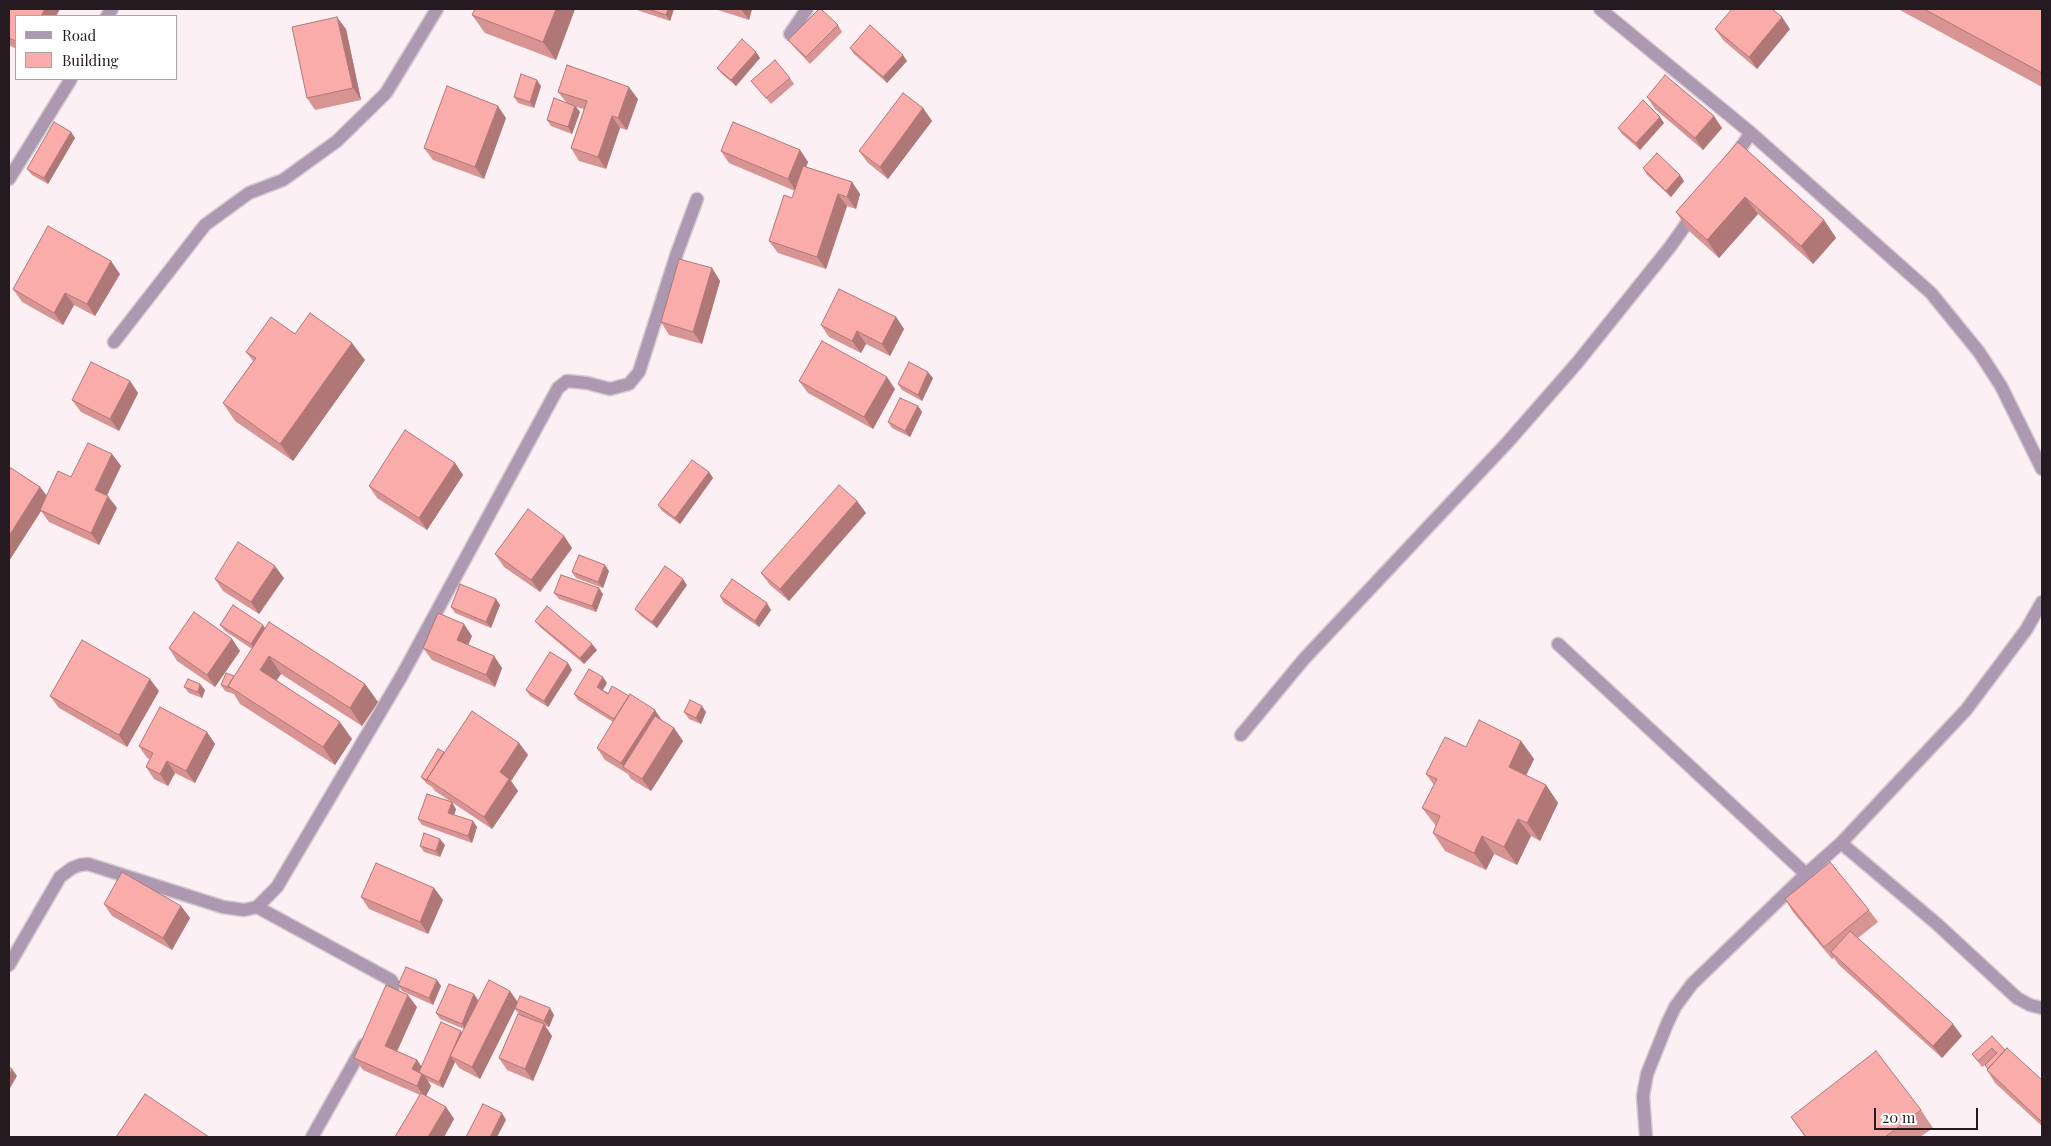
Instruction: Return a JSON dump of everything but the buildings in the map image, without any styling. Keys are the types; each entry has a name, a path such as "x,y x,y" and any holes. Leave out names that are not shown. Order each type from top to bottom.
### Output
{"street":[{"path":"114,342 205,225 249,193 283,180 337,141 386,93 437,9"},
{"path":"790,34 807,9"},
{"path":"1600,9 1751,133 1937,300 1979,352 2001,386 2042,469"},
{"path":"9,179 70,80"},
{"path":"1722,174 1751,133"},
{"path":"9,965 60,877 72,868 80,865 88,864 222,907 244,910 256,907 277,887 401,677 558,388 567,381 587,383 610,389 629,384 639,372 697,199"},
{"path":"1241,735 1304,659 1507,443 1578,363 1670,247 1699,206"},
{"path":"1646,1137 1643,1096 1647,1074 1663,1032 1676,1007 1692,984 1806,874 1841,843 1966,710 2026,630 2042,602"},
{"path":"1558,644 1806,874"},
{"path":"1841,843 1937,924 2017,998 2030,1005 2042,1008"},
{"path":"256,907 394,982 393,992 381,1016"},
{"path":"312,1137 371,1033"}]}
